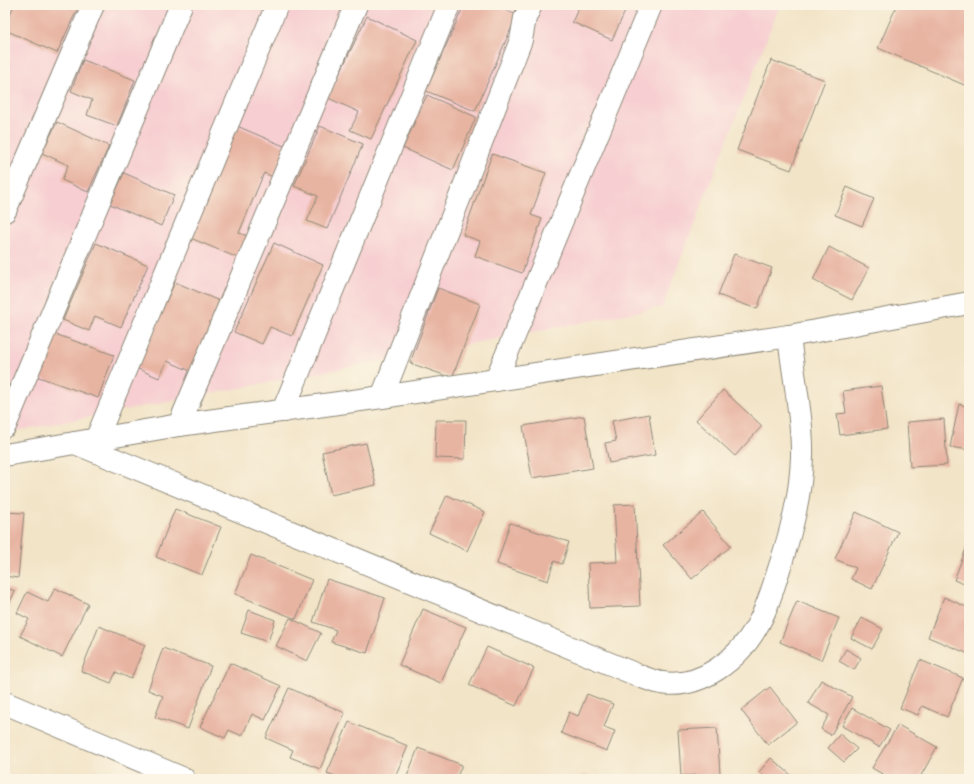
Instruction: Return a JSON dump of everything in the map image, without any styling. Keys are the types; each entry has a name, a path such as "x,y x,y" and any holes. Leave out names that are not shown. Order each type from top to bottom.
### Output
{"street":[{"path":"5,211 93,5"},
{"path":"5,426 181,5"},
{"path":"86,442 277,5"},
{"path":"180,425 356,5"},
{"path":"283,411 449,5"},
{"path":"496,380 651,5"},
{"path":"382,397 521,40 524,9"},
{"path":"5,455 180,425 382,397 788,336 969,303"},
{"path":"86,442 642,678 663,683 682,683 705,676 727,663 757,627 770,595 794,521 800,488 802,455 788,336"},
{"path":"5,703 184,779"}],"shaded area":[{"path":"5,5 780,5 662,307 5,433"}],"building":[{"path":"14,5 79,5 57,53 5,30 5,26"},
{"path":"464,5 493,5 517,15 475,111 426,91"},
{"path":"580,5 628,5 612,40 572,22"},
{"path":"897,5 969,5 969,87 878,48"},
{"path":"367,16 417,40 371,139 350,130 359,112 328,98"},
{"path":"83,60 135,80 117,126 87,115 92,100 71,91"},
{"path":"771,60 825,80 791,170 737,150"},
{"path":"427,95 476,117 453,170 403,148"},
{"path":"57,122 109,146 88,192 62,180 68,165 42,153"},
{"path":"237,126 286,147 273,177 264,173 239,233 248,236 238,258 188,237"},
{"path":"320,126 363,144 327,229 307,221 318,196 294,186"},
{"path":"492,154 546,173 531,215 542,219 522,273 475,256 480,241 463,235"},
{"path":"124,173 174,195 161,226 110,204"},
{"path":"847,187 874,199 862,226 835,215"},
{"path":"96,243 148,265 121,327 95,316 89,331 63,320"},
{"path":"274,243 323,265 292,336 270,327 262,344 234,332"},
{"path":"829,247 869,268 852,300 813,280"},
{"path":"734,254 772,268 757,309 718,295"},
{"path":"175,282 224,303 193,372 167,361 159,378 136,368"},
{"path":"438,288 480,304 452,378 410,363"},
{"path":"52,333 114,355 98,398 36,376"},
{"path":"5,383 9,384 5,395"},
{"path":"881,386 887,429 840,435 837,414 846,413 843,391"},
{"path":"723,390 762,426 735,456 696,420"},
{"path":"959,404 969,407 969,450 950,447"},
{"path":"649,414 655,455 609,463 605,443 616,441 612,421"},
{"path":"584,416 593,468 532,478 523,426"},
{"path":"944,419 947,465 910,467 907,422"},
{"path":"436,420 466,420 465,459 435,458"},
{"path":"366,443 376,485 331,495 322,452"},
{"path":"447,495 485,512 467,551 429,533"},
{"path":"635,504 640,606 590,608 588,563 617,562 614,505"},
{"path":"175,509 221,527 202,575 156,557"},
{"path":"5,512 24,513 18,578 5,576"},
{"path":"703,512 731,546 692,579 663,545"},
{"path":"856,512 898,532 872,589 851,579 856,568 835,559"},
{"path":"510,523 569,542 562,564 554,561 548,581 497,564"},
{"path":"969,541 969,586 954,580"},
{"path":"251,555 312,580 296,619 235,594"},
{"path":"327,579 385,598 367,653 331,642 336,630 313,622"},
{"path":"5,587 15,591 5,613"},
{"path":"55,588 88,604 62,657 20,636 29,619 17,613 27,592 48,602"},
{"path":"944,597 969,608 969,654 928,637"},
{"path":"797,601 839,618 821,660 780,642"},
{"path":"423,609 466,627 441,683 399,665"},
{"path":"249,610 275,620 268,642 241,633"},
{"path":"290,618 321,633 307,661 276,646"},
{"path":"862,618 883,629 872,649 851,638"},
{"path":"99,626 145,645 131,679 116,672 111,683 81,671"},
{"path":"487,647 534,668 516,706 469,685"},
{"path":"163,648 211,666 188,729 155,717 163,696 148,690"},
{"path":"846,649 861,658 854,670 839,661"},
{"path":"920,660 963,678 947,717 922,706 918,715 900,708"},
{"path":"230,663 281,686 265,720 252,714 242,736 229,730 225,738 200,727"},
{"path":"821,680 852,697 831,735 821,729 829,715 808,703"},
{"path":"770,687 797,722 768,745 741,710"},
{"path":"289,688 345,713 320,769 290,757 293,750 266,738"},
{"path":"587,694 613,704 604,727 615,731 607,751 561,733 569,712 578,716"},
{"path":"852,708 890,730 879,747 842,726"},
{"path":"349,722 408,746 394,779 343,779 327,773"},
{"path":"898,725 937,747 919,779 891,779 872,768"},
{"path":"717,728 720,774 681,776 678,730"},
{"path":"840,734 857,749 844,762 828,748"},
{"path":"418,748 462,765 456,779 406,779"},
{"path":"771,758 796,779 767,779 759,772"},
{"path":"583,775 600,778 600,779 582,779"}]}
